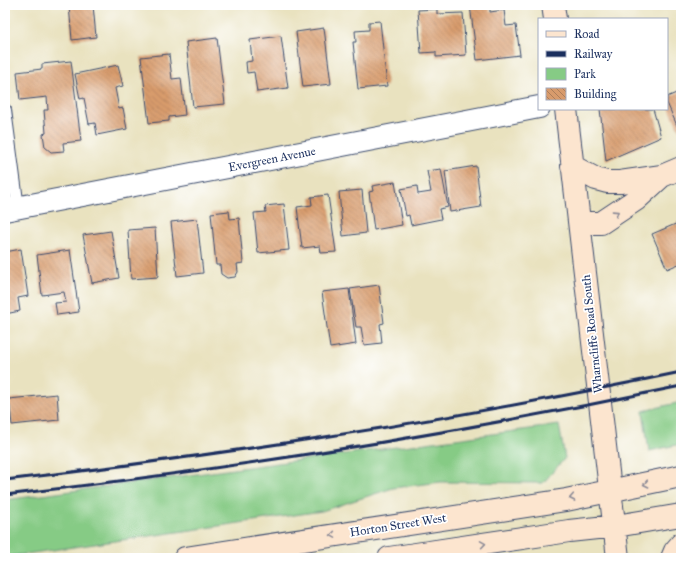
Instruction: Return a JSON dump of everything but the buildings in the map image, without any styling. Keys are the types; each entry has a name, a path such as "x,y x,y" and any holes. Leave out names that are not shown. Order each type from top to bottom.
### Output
{"main road":[{"path":"553,5 555,18"},
{"name":"Wharncliffe Road South","path":"566,110 610,490 616,526 618,558"},
{"path":"572,166 596,179 607,182 620,182 662,176 681,168"},
{"path":"580,223 601,223 637,199 662,176"},
{"name":"Horton Street West","path":"185,558 566,500 681,476"},
{"path":"389,558 422,556 569,531 616,526 681,515"},
{"path":"672,558 675,551 681,544"}],"street":[{"name":"Evergreen Avenue","path":"12,209 538,107"}],"lane":[{"path":"5,110 12,209"}],"green space":[{"path":"681,402 681,444 649,451 643,411"},
{"path":"559,425 565,458 543,483 441,482 393,488 322,511 5,557 5,500"}],"railway":[{"path":"5,480 175,459 344,434 513,405 681,372"},
{"path":"5,495 175,474 344,448 513,419 681,386"}]}
